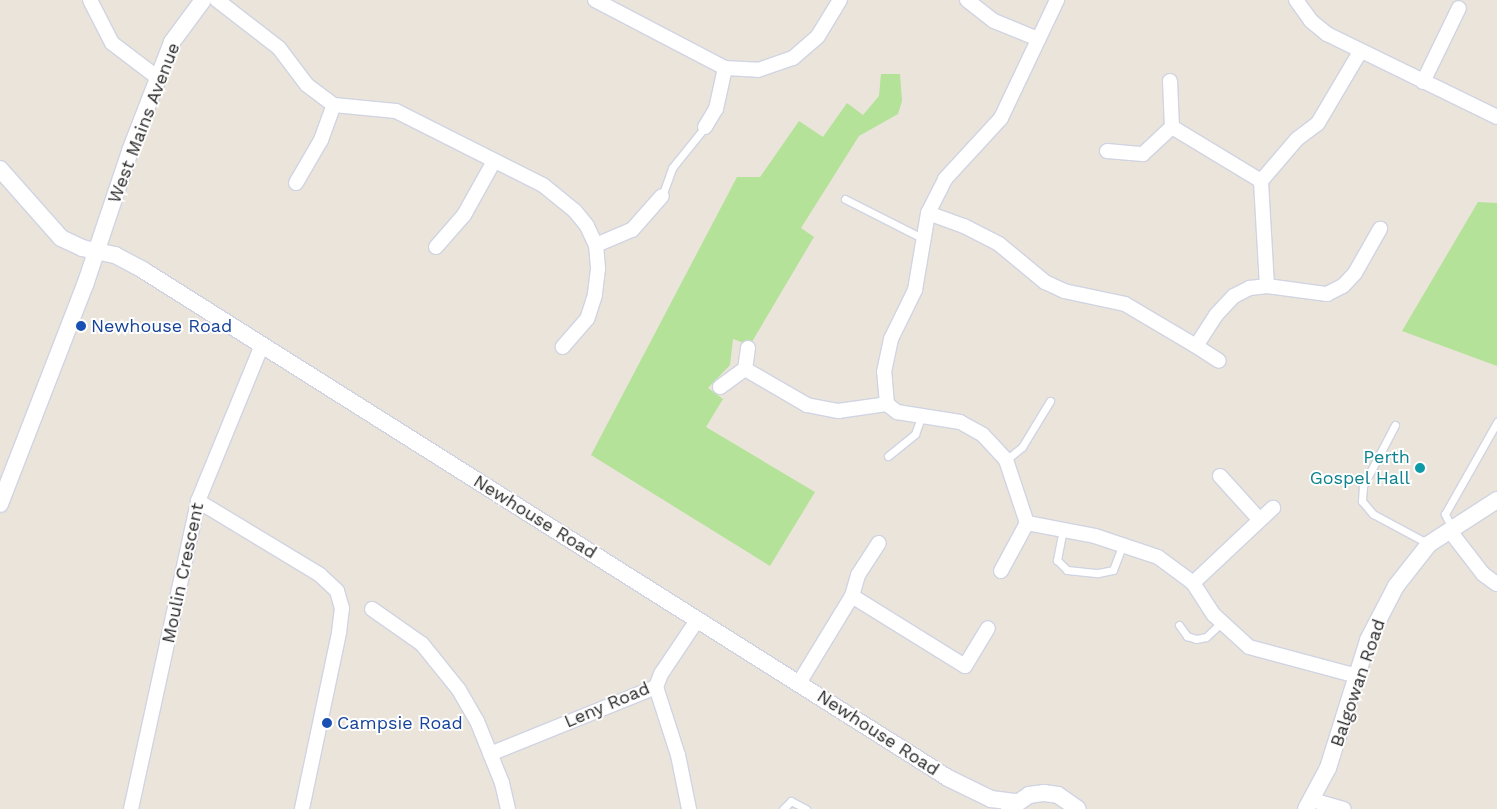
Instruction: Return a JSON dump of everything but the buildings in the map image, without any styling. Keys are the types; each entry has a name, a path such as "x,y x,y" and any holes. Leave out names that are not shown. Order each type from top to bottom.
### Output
{"street":[{"path":"90,0 112,43 158,78"},
{"name":"West Mains Avenue","path":"0,504 96,252 172,42 202,0"},
{"path":"217,0 279,48 307,85 334,105 396,111 561,197 588,226 596,245 595,295 587,319 563,347"},
{"path":"595,0 725,68 758,70 793,58 818,36 840,0"},
{"path":"967,0 994,21 1038,39"},
{"path":"886,404 884,372 891,339 915,290 922,238 928,213 945,179 1001,118 1057,0"},
{"path":"1296,0 1311,20 1327,34 1360,52 1497,117"},
{"path":"1423,82 1459,8"},
{"path":"1267,286 1261,181 1297,140 1318,123 1360,52"},
{"path":"705,127 716,109 725,68"},
{"path":"1107,151 1143,154 1172,127 1170,81"},
{"path":"296,183 322,140 334,105"},
{"path":"1172,127 1261,181"},
{"path":"436,247 464,214 494,161"},
{"name":"Newhouse Road","path":"0,169 61,238 96,252 115,255 143,270 678,607 696,622 799,683 970,791 1013,806"},
{"path":"596,245 632,230 652,211 662,196"},
{"path":"928,213 964,226 1000,244 1045,282 1064,291 1125,304 1219,361"},
{"path":"1196,346 1216,315 1234,296 1250,288 1267,286 1326,294 1343,286 1355,272 1380,229"},
{"name":"Moulin Crescent","path":"131,809 198,501 262,345"},
{"path":"720,387 745,368 748,348"},
{"path":"745,368 807,404 838,411 886,404 897,412 960,422 983,435 1006,460 1027,522 1001,571"},
{"path":"1220,476 1259,519"},
{"name":"Balgowan Road","path":"1344,809 1309,804 1328,768 1368,640 1387,600 1429,544 1497,500"},
{"path":"198,501 320,575 338,591 342,608 339,633 302,809"},
{"path":"1193,583 1259,519 1274,508"},
{"path":"1027,522 1123,544 1158,557 1193,583 1221,623 1249,647 1264,653 1357,676"},
{"path":"1452,528 1453,535 1483,574 1497,584"},
{"path":"799,683 852,596 858,575 879,543"},
{"path":"852,596 966,666 988,628"},
{"path":"372,609 422,644 442,666 477,721 508,809"},
{"name":"Leny Road","path":"490,754 656,687 661,674 696,622"},
{"path":"656,687 678,756 689,809"},
{"name":"Newhouse Road","path":"970,791 988,809"},
{"path":"1013,806 1044,793 1058,795 1078,809"}],"lane":[{"path":"662,196 672,168 705,127"},
{"path":"845,198 922,238"},
{"path":"1006,460 1022,447 1050,401"},
{"path":"888,456 914,434 922,416"},
{"path":"1452,528 1445,514 1497,422"},
{"path":"1395,425 1364,486 1362,501 1373,514 1429,544"},
{"path":"1064,529 1057,560 1067,570 1098,573 1113,570 1123,544"},
{"path":"1179,625 1187,636 1196,640 1206,638 1221,623"},
{"path":"783,809 791,801 806,809"}],"green space":[{"path":"881,74 900,74 902,101 898,114 859,136 801,228 814,237 750,345 733,339 730,365 708,388 723,399 706,427 815,492 770,566 591,455 737,177 760,177 799,121 823,137 847,103 863,115 879,96"},
{"path":"1478,202 1497,203 1497,366 1402,331"}],"place":[{"name":"Newhouse Road","path":"81,326"},
{"name":"Perth Gospel Hall","path":"1420,468"},
{"name":"Campsie Road","path":"327,723"}]}
